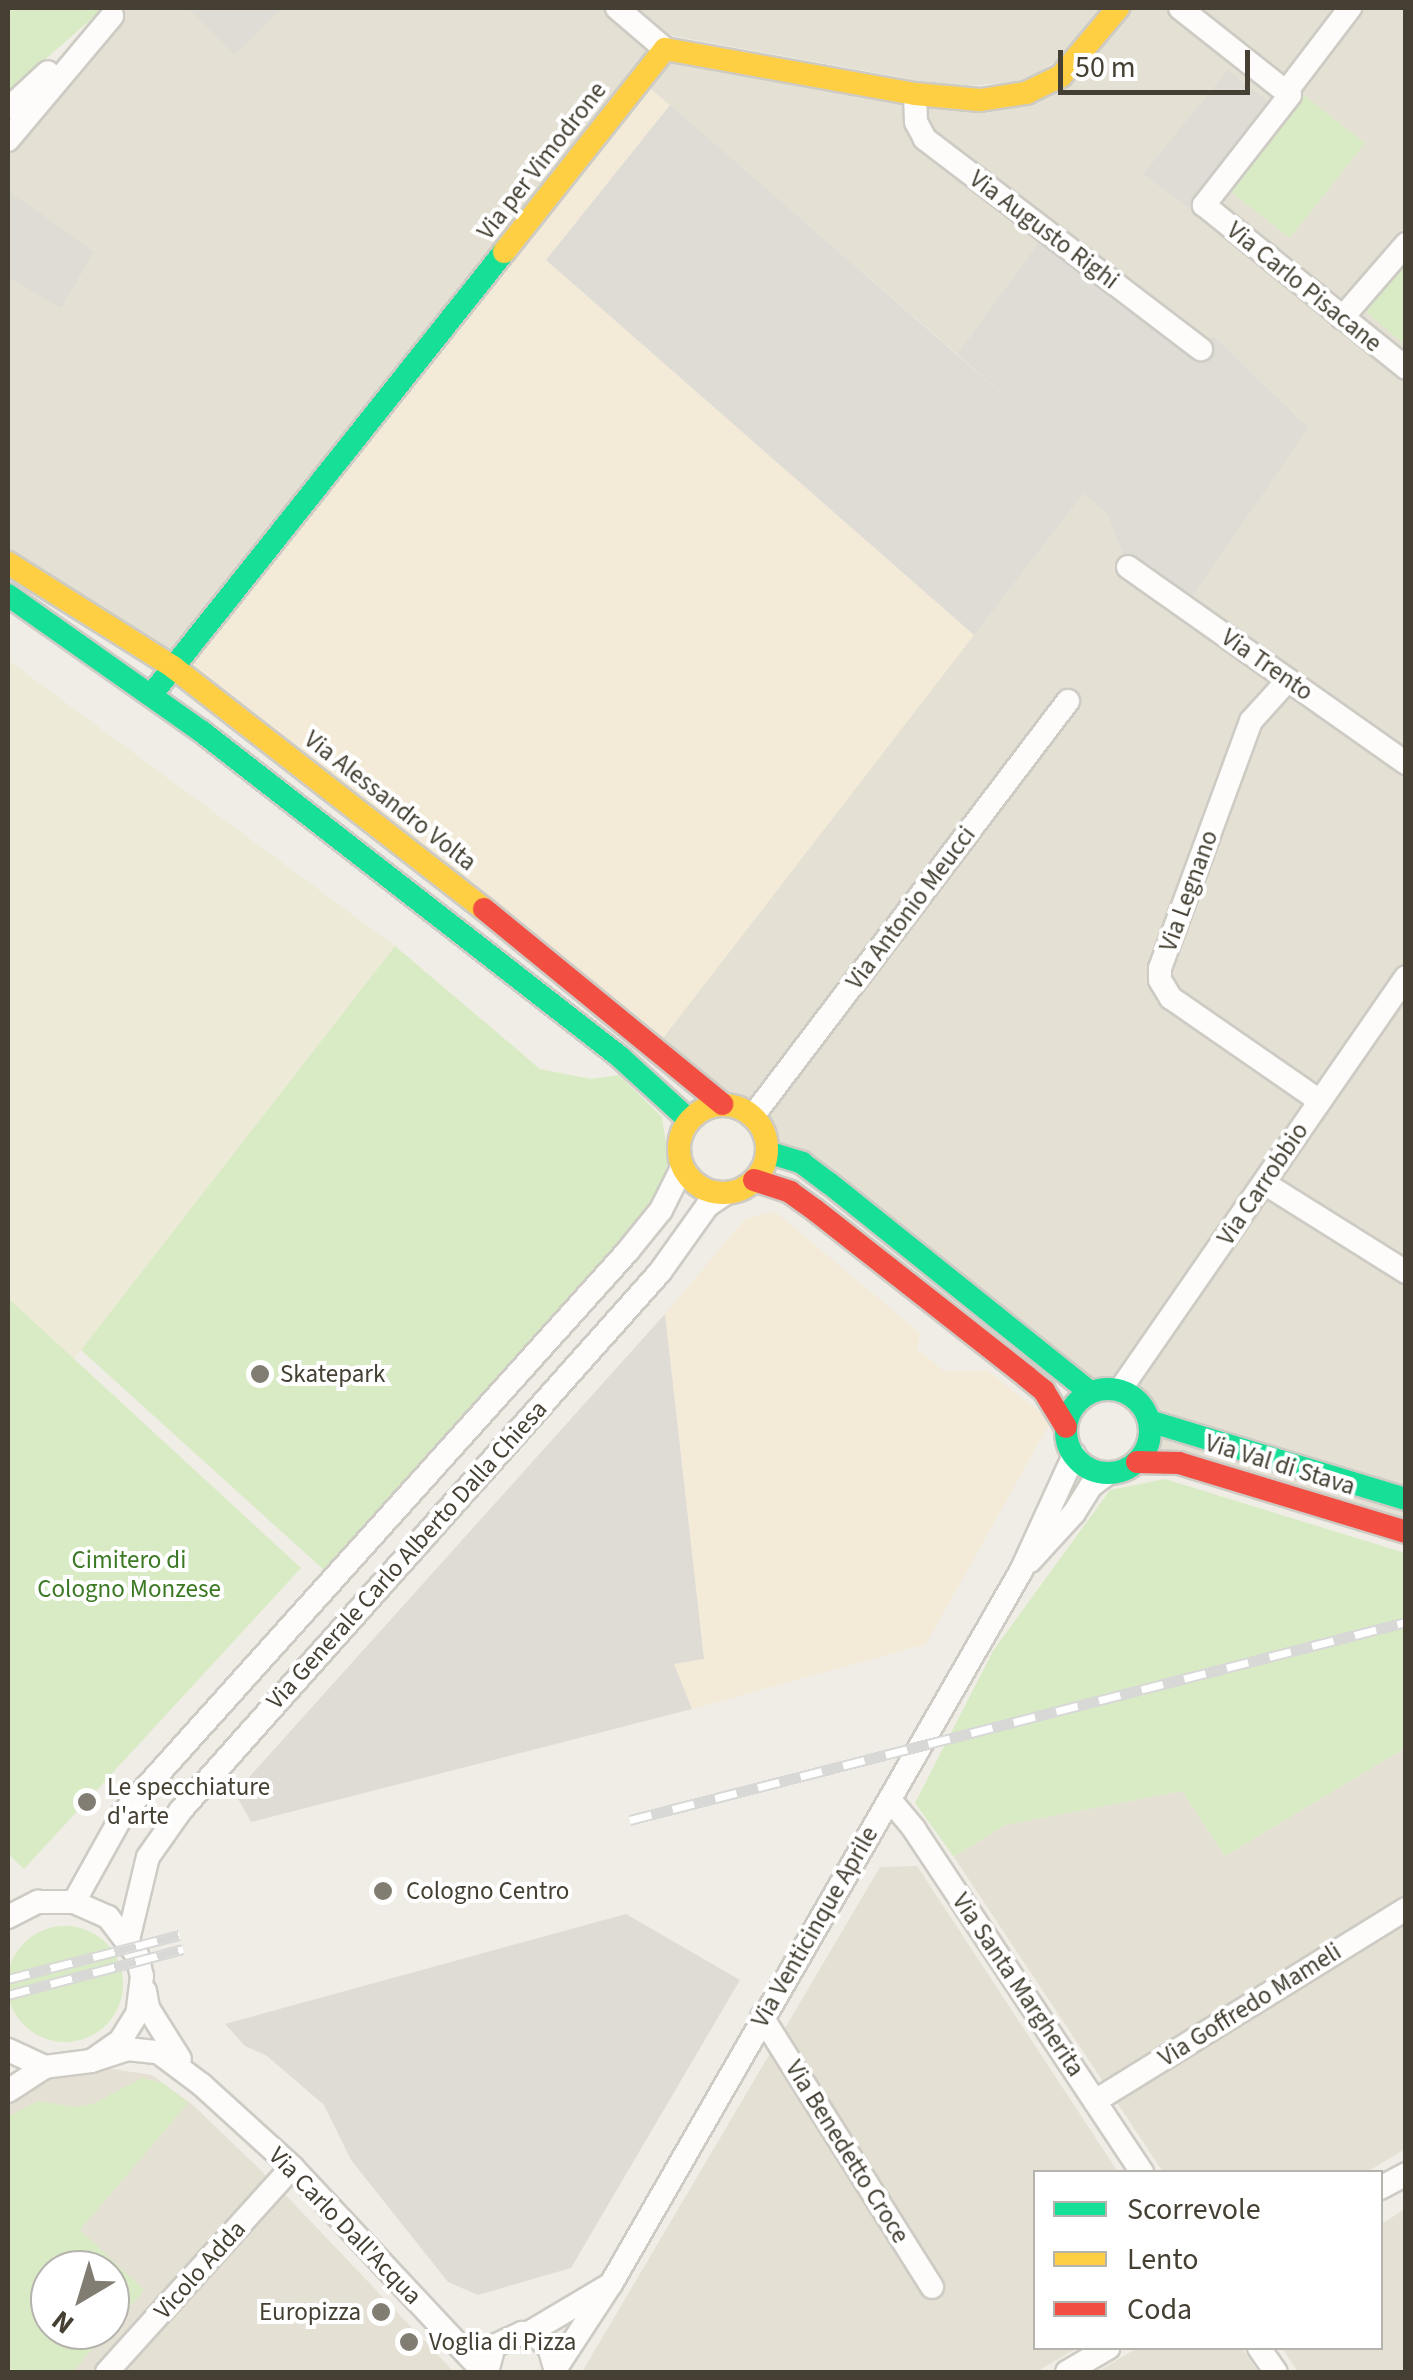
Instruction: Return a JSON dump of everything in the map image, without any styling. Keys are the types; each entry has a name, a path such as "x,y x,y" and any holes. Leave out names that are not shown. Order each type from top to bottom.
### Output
{"street":[{"path":"617,8 665,49 915,94 980,100 1035,90 1078,61 1118,8"},
{"path":"1180,8 1286,92 1350,8"},
{"path":"8,109 117,12"},
{"path":"8,140 117,12"},
{"name":"Via per Vimodrone","path":"152,694 665,49"},
{"name":"Via Carlo Pisacane","path":"1286,92 1290,95 1204,205 1406,368"},
{"name":"Via Augusto Righi","path":"915,94 918,131 925,139 1201,350"},
{"path":"1342,318 1406,244"},
{"name":"Via Alessandro Volta","path":"8,563 173,667 543,955 722,1104"},
{"name":"Via Trento","path":"1128,567 1406,763"},
{"path":"8,595 152,694 620,1057 689,1120"},
{"name":"Via Legnano","path":"1288,680 1252,720 1160,968 1160,980 1171,998 1320,1101"},
{"name":"Via Antonio Meucci","path":"752,1116 1068,701"},
{"name":"Via Carrobbio","path":"1120,1390 1406,977"},
{"path":"722,1104 752,1116 764,1131 768,1152 754,1180 726,1193 707,1190 681,1170 679,1140 689,1120 702,1110 722,1104"},
{"path":"768,1152 802,1163 830,1183 1090,1392"},
{"name":"Via Generale Carlo Alberto Dalla Chiesa","path":"74,1902 124,1812 616,1264 661,1210 681,1170"},
{"path":"754,1180 790,1192 1028,1377 1044,1391 1066,1426 1074,1454 1094,1470 1108,1473 1137,1462 1150,1436 1149,1420 1139,1401 1120,1390 1090,1392 1078,1401 1066,1426"},
{"path":"1264,1182 1406,1272"},
{"name":"Via Generale Carlo Alberto Dalla Chiesa","path":"128,1940 148,1857 181,1810 660,1272 707,1206 726,1193"},
{"name":"Via Val di Stava","path":"1149,1420 1406,1499"},
{"name":"Via Venticinque Aprile","path":"556,2370 611,2284 1021,1571 1074,1454"},
{"name":"Via Val di Stava","path":"1137,1462 1180,1462 1406,1532"},
{"name":"Via Venticinque Aprile","path":"1021,1571 1074,1513 1091,1486 1108,1473"},
{"name":"Via Santa Margherita","path":"890,1800 914,1829 1141,2170"},
{"path":"14,1909 38,1902 74,1902 108,1916 128,1940"},
{"name":"Via Goffredo Mameli","path":"1095,2101 1406,1908"},
{"name":"Via Carlo Dall'Acqua","path":"128,1940 142,1976 148,2008 164,2040 202,2084 292,2167 486,2372"},
{"path":"91,2061 120,2041 137,2014 142,1976"},
{"name":"Via Benedetto Croce","path":"762,2016 932,2288"},
{"name":"Via Carlo Dall'Acqua","path":"45,2066 91,2061 127,2049 158,2052 202,2084"},
{"path":"8,2050 45,2066"},
{"path":"8,2091 45,2066"},
{"name":"Vicolo Adda","path":"107,2372 292,2167"},
{"path":"1383,2186 1406,2174"},
{"name":"Via Venticinque Aprile","path":"494,2346 506,2337 527,2334 611,2284"},
{"path":"434,2318 494,2346 486,2372"},
{"path":"527,2334 549,2347 556,2370"},
{"path":"1067,2372 1105,2350"},
{"path":"1260,2350 1276,2372"}],"shaded area":[{"path":"122,8 617,8 665,49 1026,93 1118,8 1405,8 1405,1532 1146,1450 1150,1436 1145,1410 1139,1401 1120,1390 1105,1388 767,1152 764,1131 753,1116 729,1105 656,1047 1083,493 1107,514 1128,567 1185,607 1307,428 1213,335 1201,349 1048,232 957,354 640,80 173,667 8,563 8,140"},
{"path":"188,8 277,8 280,11 234,55"},
{"path":"633,8 1115,8 1096,33 1027,81 955,87 667,35"},
{"path":"1228,70 1274,106 1192,210 1143,174"},
{"path":"640,80 670,105 546,260 974,635 656,1047 173,667"},
{"path":"670,105 1001,393 1076,503 974,635 546,260"},
{"path":"9,191 94,252 61,308 8,277"},
{"path":"1047,232 1201,349 1213,335 1308,428 1185,607 1128,567 1107,514 1084,494 1076,503 1001,393 957,354"},
{"path":"8,660 395,946 74,1359 8,1298"},
{"path":"775,1212 920,1333 917,1349 944,1371 988,1371 1051,1421 926,1644 692,1709 674,1664 704,1659 665,1314 746,1218"},
{"path":"665,1314 704,1659 674,1664 692,1709 251,1822 235,1793"},
{"path":"1405,1748 1405,2149 1370,2170 1162,2170 954,1857 1005,1825 1182,1791 1225,1856"},
{"path":"917,1866 1117,2170 1033,2170 1033,2350 1074,2350 1036,2372 582,2372 880,1867"},
{"path":"626,1914 740,1980 571,2268 478,2295 448,2282 351,2160 324,2105 267,2056 245,2046 225,2024"},
{"path":"92,2066 152,2075 194,2106 278,2187 454,2372 8,2372 8,2096 33,2075"},
{"path":"1405,2209 1405,2372 1298,2372 1283,2350 1383,2350 1383,2223"},
{"path":"1134,2350 1243,2350 1258,2372 1097,2372"}],"green space":[{"path":"8,8 104,8 8,92"},
{"path":"1302,94 1365,143 1290,238 1227,189"},
{"path":"1405,263 1405,345 1365,311"},
{"path":"395,946 540,1069 591,1079 619,1075 662,1117 670,1172 658,1197 325,1571 81,1350"},
{"name":"Cimitero di Cologno Monzese","path":"8,1298 301,1568 24,1869 8,1854"},
{"path":"1165,1479 1405,1553 1405,1748 1225,1856 1182,1791 1005,1825 954,1857 915,1803 993,1651 1110,1490"},
{"path":"65,1926 87,1931 106,1943 118,1962 123,1984 118,2006 106,2025 87,2037 65,2042 43,2037 24,2025 12,2006 7,1984 12,1962 24,1943 43,1931"},
{"path":"142,2078 163,2083 188,2103 80,2230 101,2250 30,2250 30,2350 91,2350 72,2372 8,2372 8,2117 37,2101 74,2107 93,2104"},
{"path":"130,2277 144,2290 130,2306"}],"railway":[{"path":"630,1820 1406,1622"},
{"path":"8,1979 179,1935"},
{"path":"8,1995 183,1949"}],"traffic: fast":[{"path":"152,694 504,252"},
{"path":"8,595 201,731 620,1057 689,1120"},
{"path":"767,1152 802,1163 829,1183 1090,1392"},
{"path":"1108,1389 1124,1392 1138,1401 1147,1415 1150,1431 1147,1447 1138,1461 1124,1470 1108,1473 1092,1470 1078,1461 1069,1447 1066,1431 1069,1415 1078,1401 1092,1392 1108,1389"},
{"path":"1149,1421 1406,1499"}],"traffic: slow":[{"path":"504,252 665,49 915,94 980,100 1026,93 1061,76 1118,8"},
{"path":"8,563 173,667 484,909"},
{"path":"723,1105 740,1108 754,1118 764,1132 767,1149 764,1166 754,1180 740,1190 723,1193 706,1190 692,1180 682,1166 679,1149 682,1132 692,1118 706,1108 723,1105"}],"traffic: jam":[{"path":"484,909 722,1104"},
{"path":"754,1180 790,1192 815,1210 1027,1377 1044,1391 1066,1427"},
{"path":"1137,1462 1179,1463 1406,1532"}],"place":[{"name":"Skatepark","path":"260,1374"},
{"name":"Le specchiature d'arte","path":"87,1802"},
{"name":"Cologno Centro","path":"383,1891"},
{"name":"Europizza","path":"381,2312"},
{"name":"Voglia di Pizza","path":"409,2342"}]}
